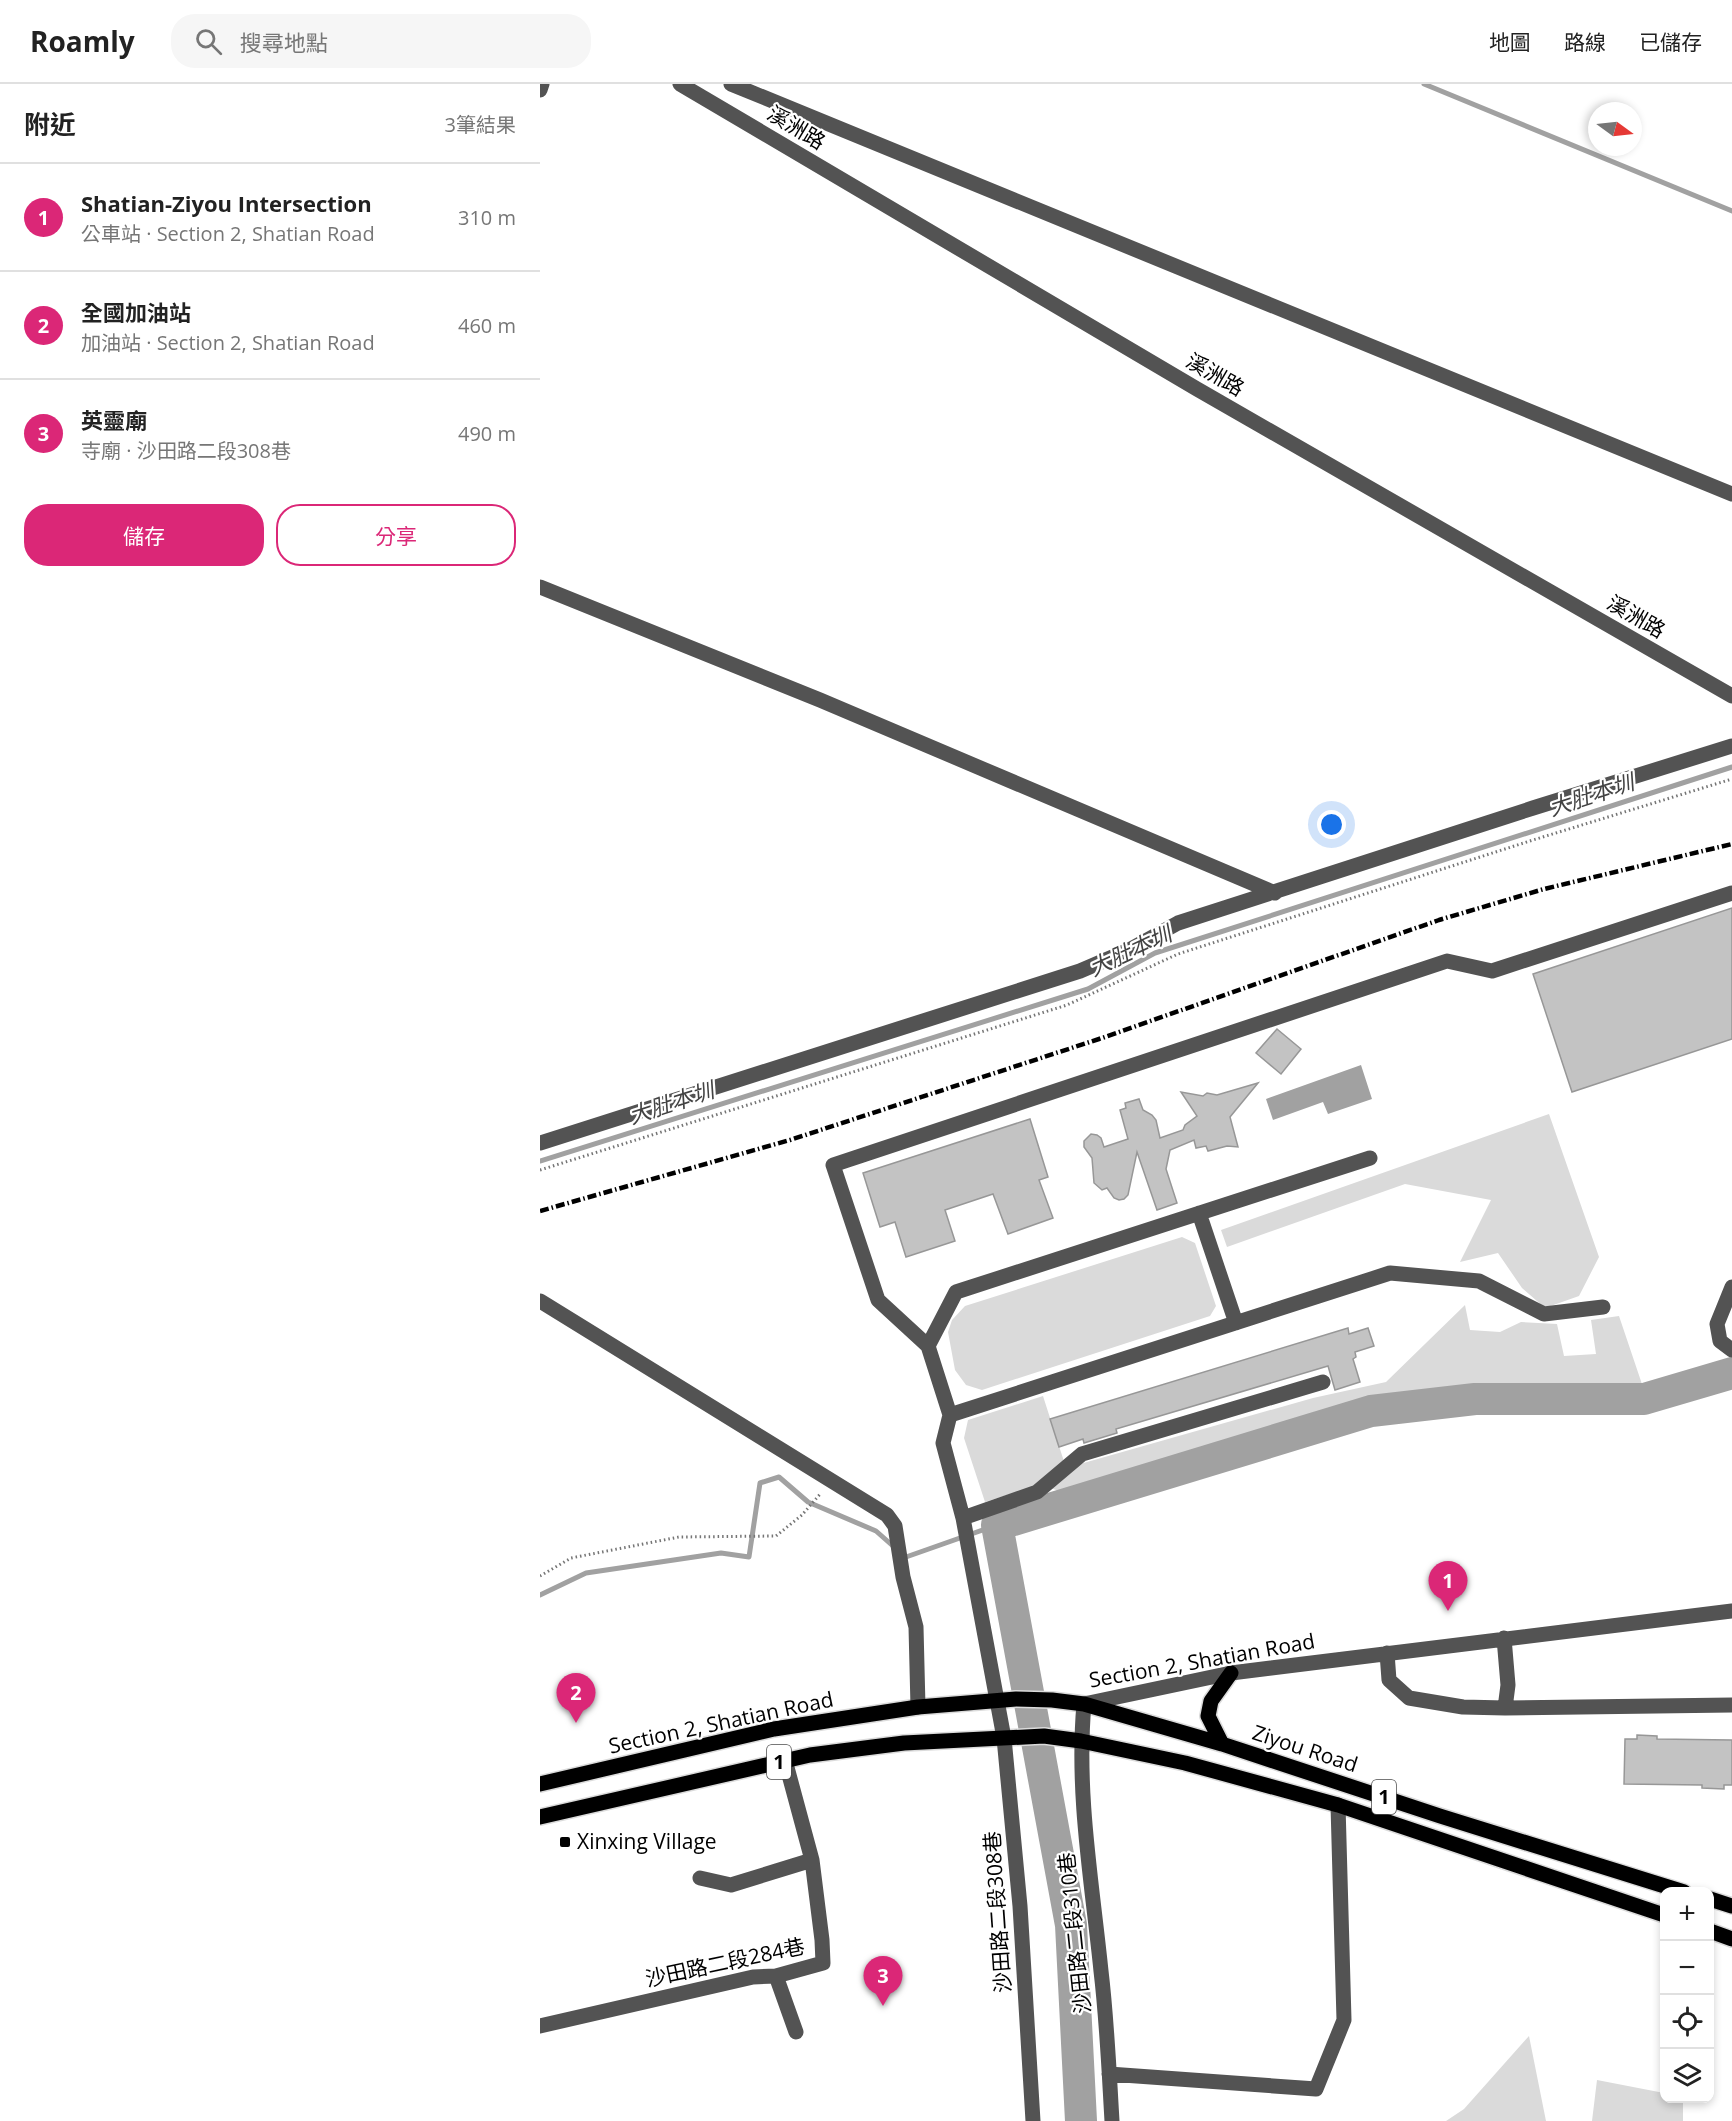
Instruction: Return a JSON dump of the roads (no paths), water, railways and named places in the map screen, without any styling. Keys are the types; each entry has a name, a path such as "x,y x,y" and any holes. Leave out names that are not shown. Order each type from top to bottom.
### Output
{"main road":[{"path":"1222,1744 1208,1716 1211,1701 1231,1673"},
{"name":"Section 2, Shatian Road","path":"540,1784 774,1729 918,1707 1016,1699 1084,1704"},
{"name":"Ziyou Road","path":"1084,1704 1222,1744 1440,1816 1668,1887"},
{"name":"1","path":"540,1817 785,1760 904,1743 1044,1736 1081,1741"},
{"name":"Ziyou Road","path":"1081,1741 1185,1763 1338,1806 1660,1913"},
{"path":"1714,1900 1732,1906"},
{"path":"1714,1932 1732,1939"}],"street":[{"path":"540,90 542,84"},
{"name":"溪洲路","path":"680,84 1197,389 1732,696"},
{"path":"731,84 1732,494"},
{"path":"540,587 820,700 1275,892"},
{"path":"540,1143 1080,971 1129,950 1178,923 1533,807 1732,746"},
{"path":"1603,1307 1544,1314 1479,1281 1390,1273 950,1415 928,1346 878,1300 833,1165 1447,961 1492,971 1732,893"},
{"path":"928,1346 956,1292 1370,1158"},
{"path":"1199,1213 1236,1323"},
{"path":"1732,1287 1717,1324 1720,1341 1732,1350"},
{"path":"540,1301 887,1515 895,1526 903,1577 916,1626 918,1707"},
{"path":"964,1523 1037,1492 1082,1454 1323,1382"},
{"name":"沙田路二段308巷","path":"950,1415 943,1443 964,1523 1004,1738 1020,1906 1033,2121"},
{"name":"Section 2, Shatian Road","path":"1084,1704 1231,1673 1732,1611"},
{"path":"1504,1638 1508,1685 1505,1708"},
{"path":"1387,1653 1389,1680 1409,1698 1463,1707 1732,1705"},
{"name":"沙田路二段310巷","path":"1084,1704 1081,1741 1084,1824 1102,1974 1112,2121"},
{"name":"沙田路二段284巷","path":"540,2026 753,1977 776,1976 823,1963 812,1860 785,1760"},
{"path":"1109,2074 1316,2089 1344,2020 1338,1806"},
{"path":"700,1878 731,1885 812,1860"},
{"path":"776,1976 796,2032"}],"waterway":[{"path":"1424,84 1732,211"},
{"name":"大肚本圳","path":"540,1161 1088,989 1155,953 1732,767"},
{"path":"1081,2121 1071,1925 997,1525 1371,1411 1475,1399 1644,1399 1732,1373"},
{"path":"540,1595 586,1573 721,1553 749,1557 760,1483 779,1477 808,1502 876,1531 893,1546"},
{"path":"903,1554 906,1557 997,1525"}],"railway":[{"path":"540,1211 790,1140 1099,1039 1439,920 1544,889 1732,844"}],"place":[{"name":"Shatian-Ziyou Intersection","path":"1448,1611"},
{"name":"全國加油站","path":"576,1723"},
{"name":"Xinxing Village","path":"565,1842"},
{"name":"英靈廟","path":"883,2006"}]}
